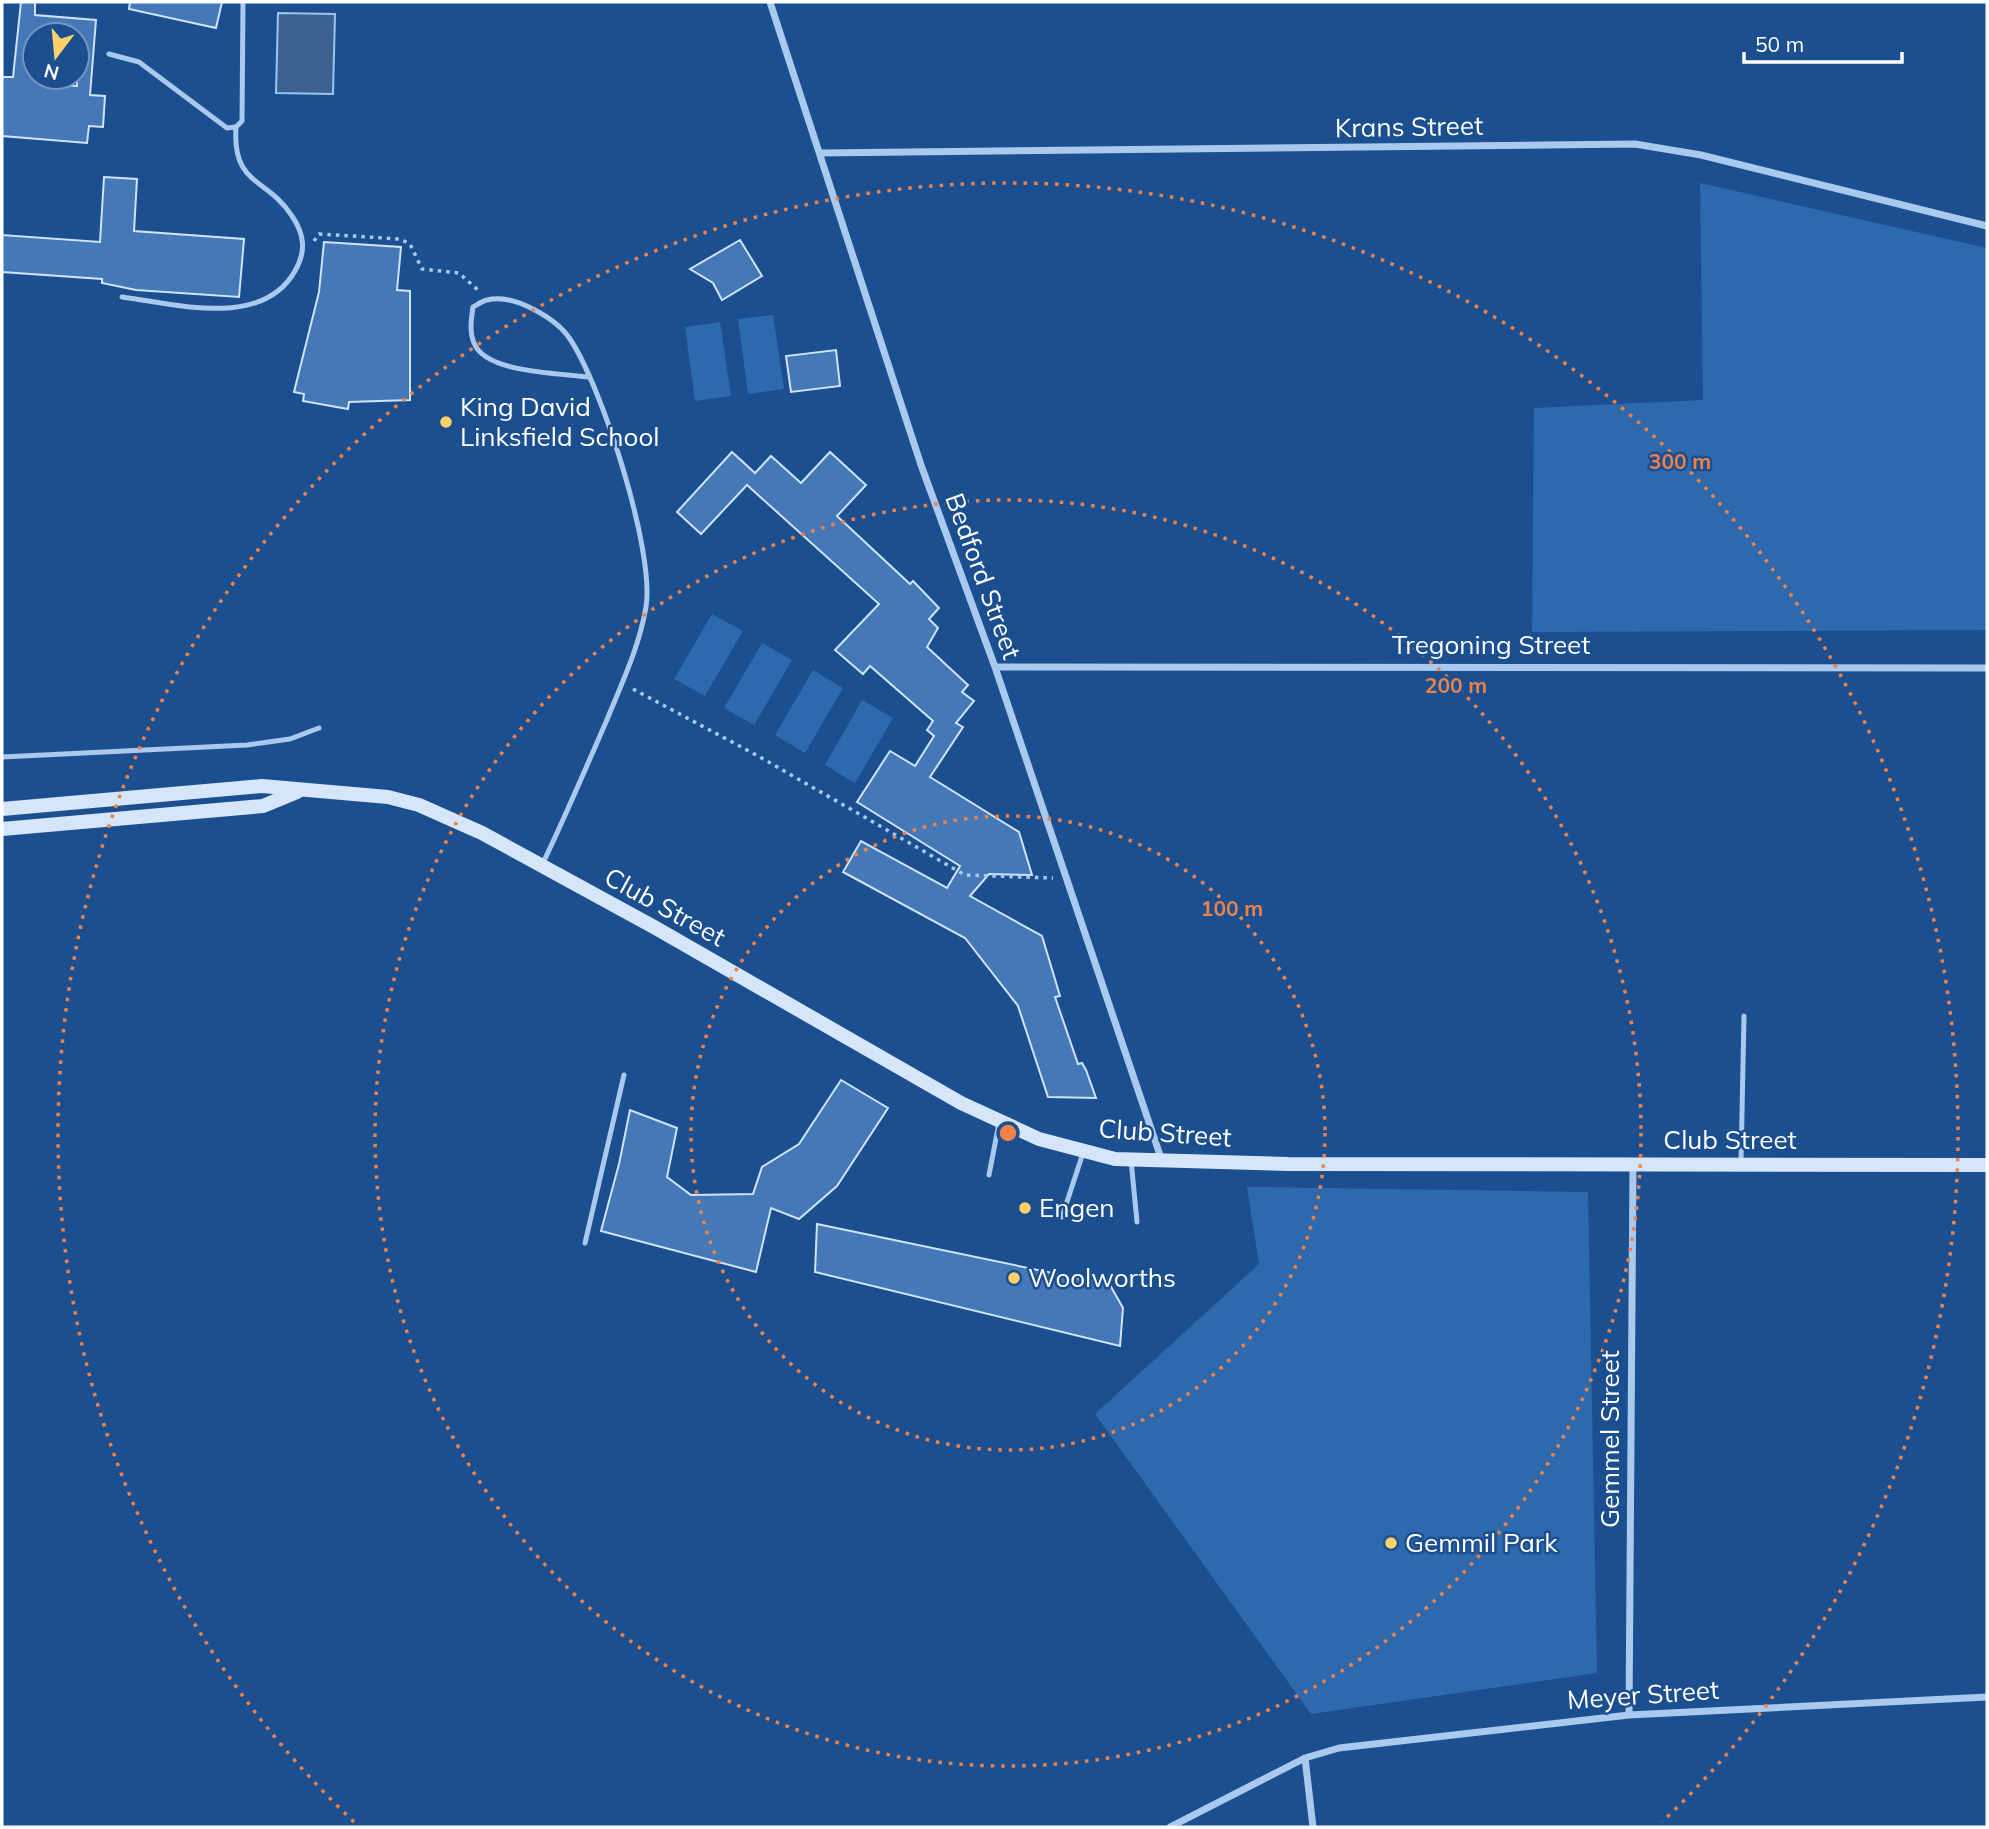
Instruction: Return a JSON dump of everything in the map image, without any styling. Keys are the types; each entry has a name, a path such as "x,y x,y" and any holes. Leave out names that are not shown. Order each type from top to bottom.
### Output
{"main road":[{"name":"Club Street","path":"2,809 262,786 388,797 419,805 482,833 654,927 999,1122 1039,1139 1083,1152 1163,1163 1987,1166"},
{"name":"Club Street","path":"2,829 263,806 301,790"}],"street":[{"name":"Bedford Street","path":"770,2 920,465 995,667 1163,1163"},
{"name":"Krans Street","path":"821,153 1635,144 1701,155 1987,226"},
{"name":"Tregoning Street","path":"995,667 1987,668"},
{"name":"Gemmel Street","path":"1629,1715 1633,1164"},
{"name":"Meyer Street","path":"1170,1827 1305,1758 1360,1744 1629,1715 1987,1697"},
{"path":"1305,1758 1313,1827"}],"lane":[{"path":"109,54 139,62 227,128 236,127 242,121 244,109 240,79 243,2"},
{"path":"122,297 210,309 251,305 282,290 304,254 302,236 292,216 240,167 235,143 236,127"},
{"path":"541,867 622,683 640,633 646,604 642,549 620,455 588,377 570,338 546,317 514,301 488,299 473,307 470,327 475,347 495,363 588,377"},
{"path":"2,757 247,745 290,739 319,728"},
{"path":"1741,1165 1744,1016"},
{"path":"585,1243 624,1075"},
{"path":"989,1175 999,1122"},
{"path":"1062,1217 1083,1152"},
{"path":"1131,1160 1137,1223"}],"path":[{"path":"304,254 319,234 400,239 410,244 422,268 459,273 488,299"},
{"path":"622,683 760,757 965,876 1065,879"}],"shaded area":[{"path":"278,13 335,14 333,94 276,93"},
{"path":"1700,183 1987,248 1987,630 1532,632 1534,408 1703,400"},
{"path":"773,315 784,389 748,394 738,319"},
{"path":"720,322 731,396 695,401 685,327"},
{"path":"712,614 743,631 705,696 674,679"},
{"path":"762,643 792,660 754,725 724,708"},
{"path":"813,670 843,688 805,753 775,735"},
{"path":"862,700 893,718 855,783 825,765"},
{"name":"Gemmil Park","path":"1247,1187 1588,1192 1597,1673 1311,1714 1095,1414 1259,1264"}],"building":[{"path":"21,2 35,2 35,15 96,20 91,82 91,21 21,21 21,91 90,91 90,95 105,96 103,127 89,126 87,143 2,136 2,77 13,77"},
{"path":"130,2 222,2 216,28 129,9"},
{"path":"104,177 137,179 134,231 244,239 239,297 136,290 102,283 102,279 2,272 2,235 100,242"},
{"path":"740,240 762,276 722,300 713,283 690,269"},
{"path":"324,242 401,247 397,290 410,291 410,400 349,402 348,409 303,401 304,394 294,392 319,292"},
{"path":"836,350 840,386 791,392 786,356"},
{"path":"732,452 755,473 771,456 801,483 830,452 866,485 837,516 910,584 913,581 939,608 929,619 938,628 927,647 968,685 962,692 974,701 956,723 963,727 930,777 1019,832 1032,875 989,874 970,896 1042,936 1060,996 1055,997 1078,1064 1082,1063 1086,1070 1096,1098 1048,1097 1018,1006 965,938 843,872 861,841 947,888 960,866 857,802 890,751 915,766 934,736 927,730 933,721 870,666 863,674 835,650 879,604 747,485 701,534 677,512"},
{"path":"841,1080 888,1108 837,1186 799,1219 771,1208 756,1272 601,1231 630,1110 677,1128 667,1177 691,1195 753,1194 762,1167 799,1144"},
{"path":"817,1224 1110,1285 1123,1308 1120,1346 815,1272"}],"place":[{"name":"King David Linksfield School","path":"446,422"},
{"name":"Engen","path":"1025,1208"},
{"name":"Woolworths","path":"1014,1278"},
{"name":"Gemmil Park","path":"1391,1543"}]}
